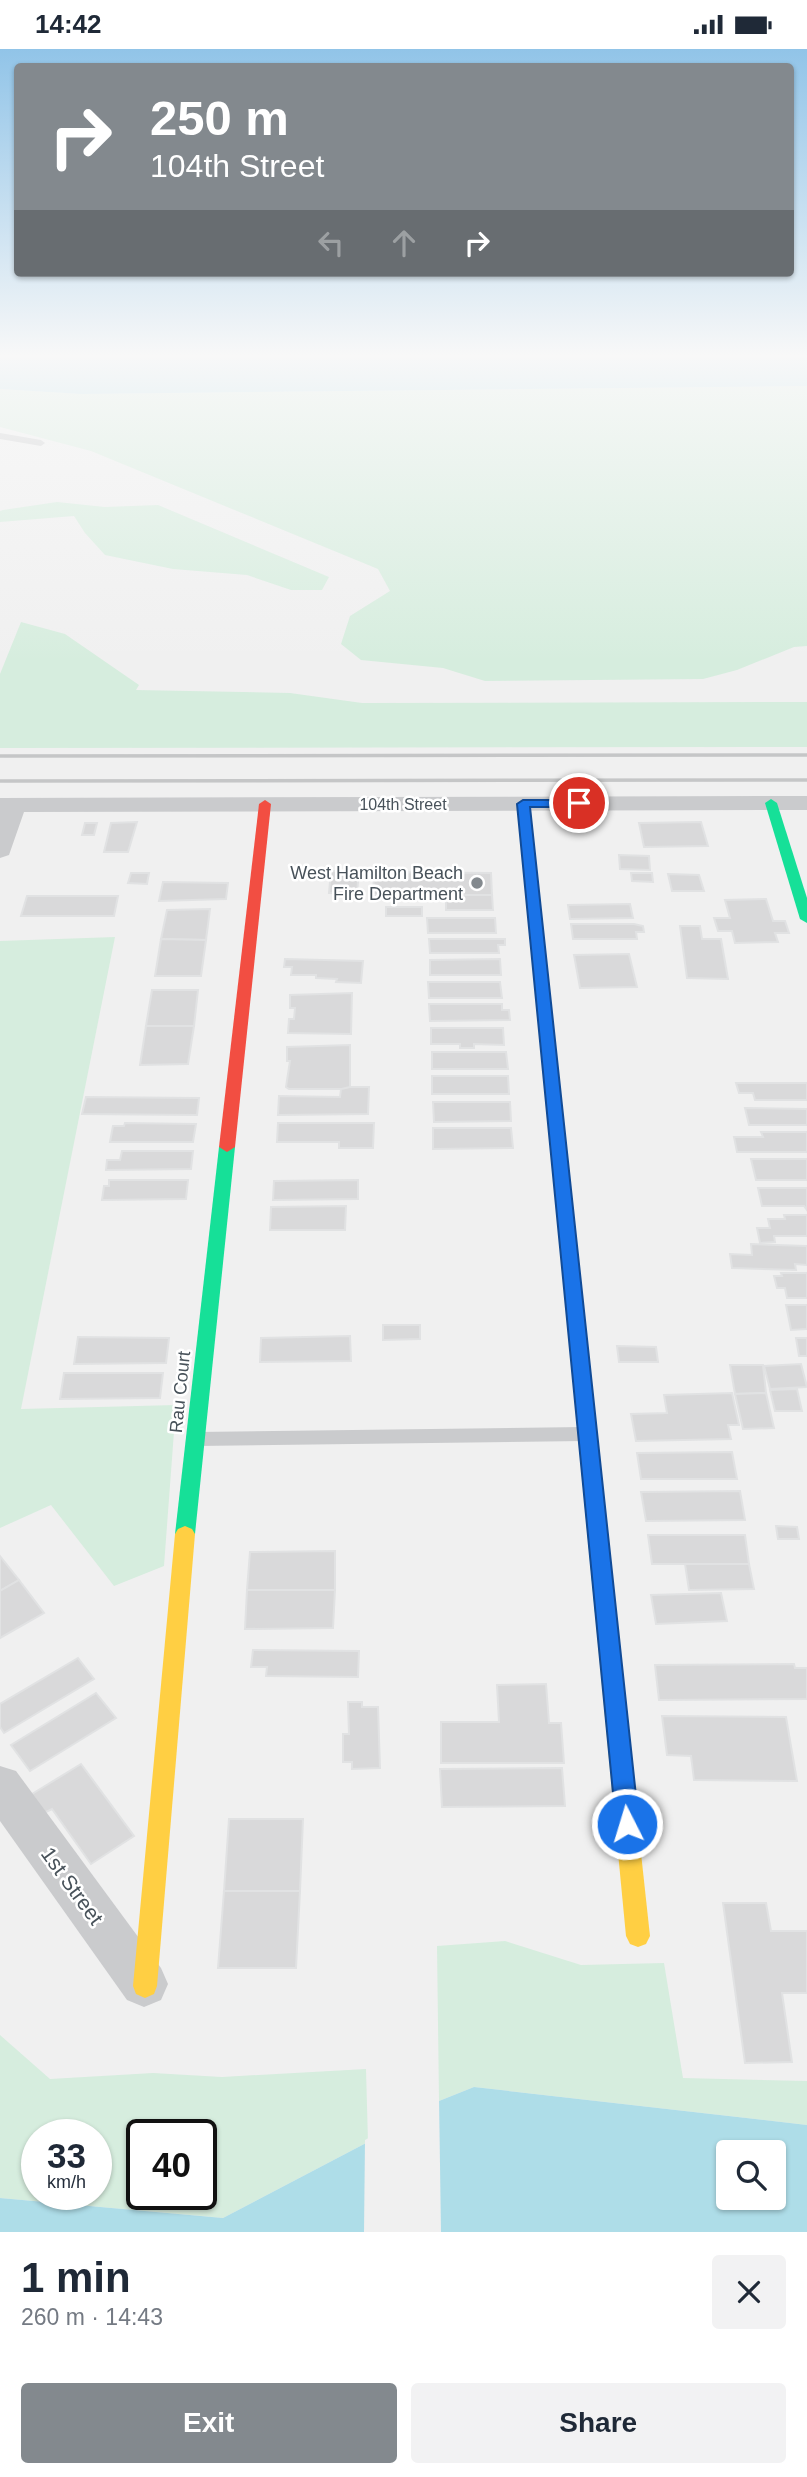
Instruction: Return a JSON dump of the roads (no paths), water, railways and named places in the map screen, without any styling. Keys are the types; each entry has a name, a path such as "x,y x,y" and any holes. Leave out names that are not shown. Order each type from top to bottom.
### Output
{"street":[{"path":"771,803 807,919"},
{"name":"104th Street","path":"7,805 807,803"},
{"name":"Rau Court","path":"145,1986 194,1439 265,804"},
{"path":"523,804 638,1935"},
{"path":"0,850 7,805"},
{"name":"1st Street","path":"0,1785 145,1986"}],"lane":[{"path":"194,1439 589,1434"}],"water":[{"path":"474,2087 807,2125 807,2232 0,2232 0,2198 21,2200 21,2210 112,2208 223,2218 368,2142 439,2101"}],"railway":[{"path":"0,756 807,755"},
{"path":"0,781 807,780"}],"place":[{"name":"West Hamilton Beach Fire Department","path":"477,883"}]}
